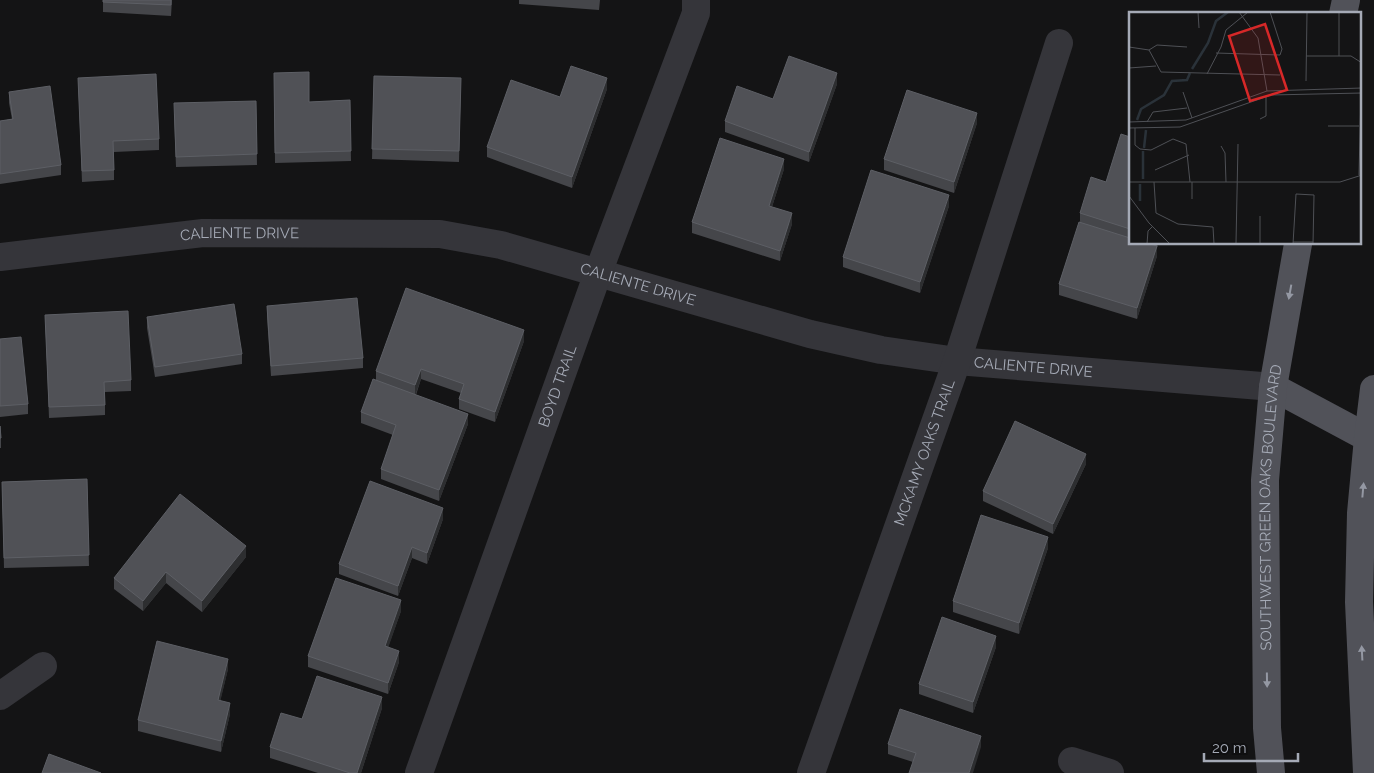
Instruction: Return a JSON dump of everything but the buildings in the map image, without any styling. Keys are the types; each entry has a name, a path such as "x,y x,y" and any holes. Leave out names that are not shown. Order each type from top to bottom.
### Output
{"main road":[{"name":"SOUTHWEST GREEN OAKS BOULEVARD","path":"1271,773 1267,728 1265,480 1273,387 1298,245"},
{"path":"1273,387 1371,440"},
{"path":"1367,773 1359,602 1361,514 1371,440 1374,388"}],"street":[{"name":"BOYD TRAIL","path":"419,773 598,273 696,13 696,0"},
{"name":"MCKAMY OAKS TRAIL","path":"811,773 957,361 1059,43"},
{"name":"CALIENTE DRIVE","path":"0,257 203,233 440,234 501,245 810,334 881,350 957,361 1273,387"},
{"path":"0,696 42,666"},
{"path":"1072,761 1110,773"}]}
